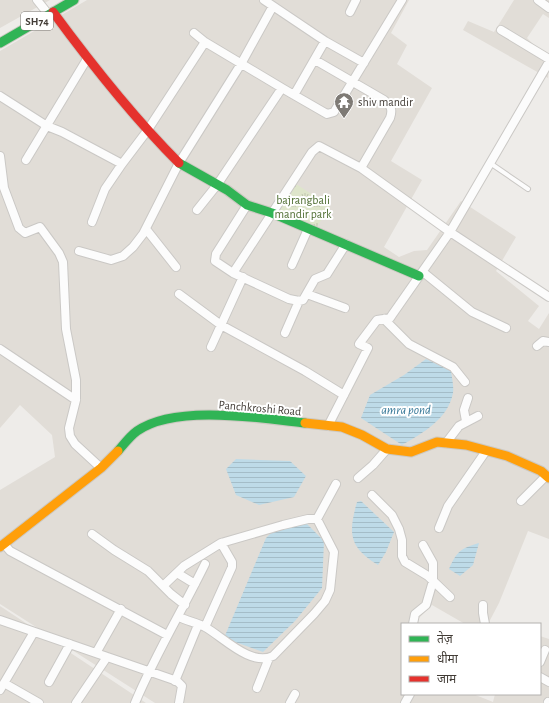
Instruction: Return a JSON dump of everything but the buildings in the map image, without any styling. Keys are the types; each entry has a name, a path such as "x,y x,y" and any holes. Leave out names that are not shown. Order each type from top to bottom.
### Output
{"street":[{"path":"38,0 49,11 147,131 179,163 227,190 247,205 272,213 421,274 472,312 506,328"},
{"name":"SH74","path":"0,43 49,11 62,0"},
{"name":"SH74","path":"0,36 74,0"},
{"path":"264,0 325,41 364,64"},
{"path":"350,12 356,0"},
{"path":"194,33 205,42 241,64 327,114 330,114 364,64 402,0"},
{"path":"538,0 549,8"},
{"path":"79,251 100,258 116,259 133,247 146,228 179,163 241,64 273,6"},
{"path":"501,30 549,59"},
{"path":"294,95 325,41"},
{"path":"92,222 105,189 147,131 205,42"},
{"path":"26,160 87,58"},
{"path":"315,60 384,100 392,109 390,118 361,168"},
{"path":"328,426 368,348 359,344 377,320 390,318 450,232 549,62"},
{"path":"197,210 217,185 282,88"},
{"path":"0,96 47,126 62,132 122,164"},
{"path":"233,273 316,148 322,147 361,168 450,232 549,296"},
{"path":"0,156 3,184 19,228 25,233 40,227 59,253 63,262 66,329 76,380 76,400 69,428 70,436 75,444 101,468"},
{"path":"0,195 3,184"},
{"path":"247,205 216,254 215,261 233,273 289,299 299,301 303,300 315,279 324,276 330,270 346,244"},
{"path":"146,228 176,267"},
{"path":"292,265 308,229"},
{"path":"211,347 243,277"},
{"path":"179,294 221,325 247,338 344,395"},
{"path":"307,294 345,308"},
{"path":"285,333 299,301"},
{"path":"384,319 409,344 453,367 465,382"},
{"path":"537,346 543,341 549,342"},
{"path":"0,349 76,400"},
{"path":"466,421 464,410 468,398"},
{"name":"Panchkroshi Road","path":"2,545 101,468 137,431 162,419 185,416 245,416 342,427 362,435 387,449 411,452 437,442 446,442 507,456 541,471 548,477"},
{"path":"446,442 459,426 478,416"},
{"path":"358,478 373,465 387,449"},
{"path":"439,528 448,506 486,451"},
{"path":"521,501 548,477"},
{"path":"317,519 336,484"},
{"path":"372,495 392,515 400,529 402,556 405,562 433,581 450,597"},
{"path":"163,586 184,566 221,544 283,524 308,519 317,519"},
{"path":"257,688 269,658 314,614 325,601 330,590 334,552 317,519"},
{"path":"92,534 114,550 148,570 163,586 185,605"},
{"path":"175,681 201,626 232,567 232,562 221,544"},
{"path":"2,545 10,551 121,609 167,635"},
{"path":"413,623 415,614 428,602 433,581 433,563 423,545"},
{"path":"135,703 167,635 179,617 205,564"},
{"path":"177,572 196,584"},
{"path":"483,604 485,623"},
{"path":"96,653 121,609"},
{"path":"179,617 201,626 239,651 252,656 269,658"},
{"path":"0,620 175,681 182,686 179,703"},
{"path":"34,632 2,687 39,703"},
{"path":"49,682 70,644"},
{"path":"541,660 545,650"},
{"path":"76,703 107,657"},
{"path":"290,703 295,694"}],"lane":[{"path":"490,163 528,189"}],"shaded area":[{"path":"0,0 50,0 0,28"},
{"path":"87,0 409,0 391,33 407,45 397,64 432,88 391,161 422,180 384,247 399,257 414,251 427,250 461,201 516,237 496,271 539,306 528,321 539,329 549,313 549,539 528,531 499,603 489,623 463,623 432,605 414,623 401,623 401,695 476,695 493,702 495,695 541,695 541,636 549,639 549,703 155,703 0,604 0,490 55,457 52,435 20,405 0,428 0,51"},
{"path":"514,0 549,0 549,18 543,14 527,38 549,60 548,78 463,30 468,21 494,32"},
{"path":"0,606 146,703 0,703"}],"green space":[{"name":"bajrangbali mandir park","path":"296,184 330,206 315,230 277,214"}],"water":[{"name":"amra pond","path":"426,359 451,371 453,393 446,410 440,418 426,430 402,445 361,418 370,395 404,375"},
{"path":"236,459 290,461 306,476 294,497 259,505 236,495 226,469"},
{"path":"361,501 394,532 386,552 378,565 361,552 353,539 352,523 354,513 357,502"},
{"path":"305,522 324,541 322,588 295,621 263,652 224,638 266,538 275,529"},
{"path":"479,543 473,565 460,576 449,569 457,554 467,547"}],"traffic: fast":[{"path":"0,43 74,0"},
{"path":"179,163 227,190 247,205 272,213 419,276"},
{"path":"118,451 137,431 153,423 173,418 195,415 218,415 265,418 305,423"}],"traffic: slow":[{"path":"305,423 342,427 362,435 387,449 411,452 437,442 466,445 507,456 541,471 549,478"},
{"path":"0,547 101,468 118,451"}],"traffic: jam":[{"path":"53,12 113,90 179,163"}],"place":[{"name":"shiv mandir","path":"344,119"}]}
